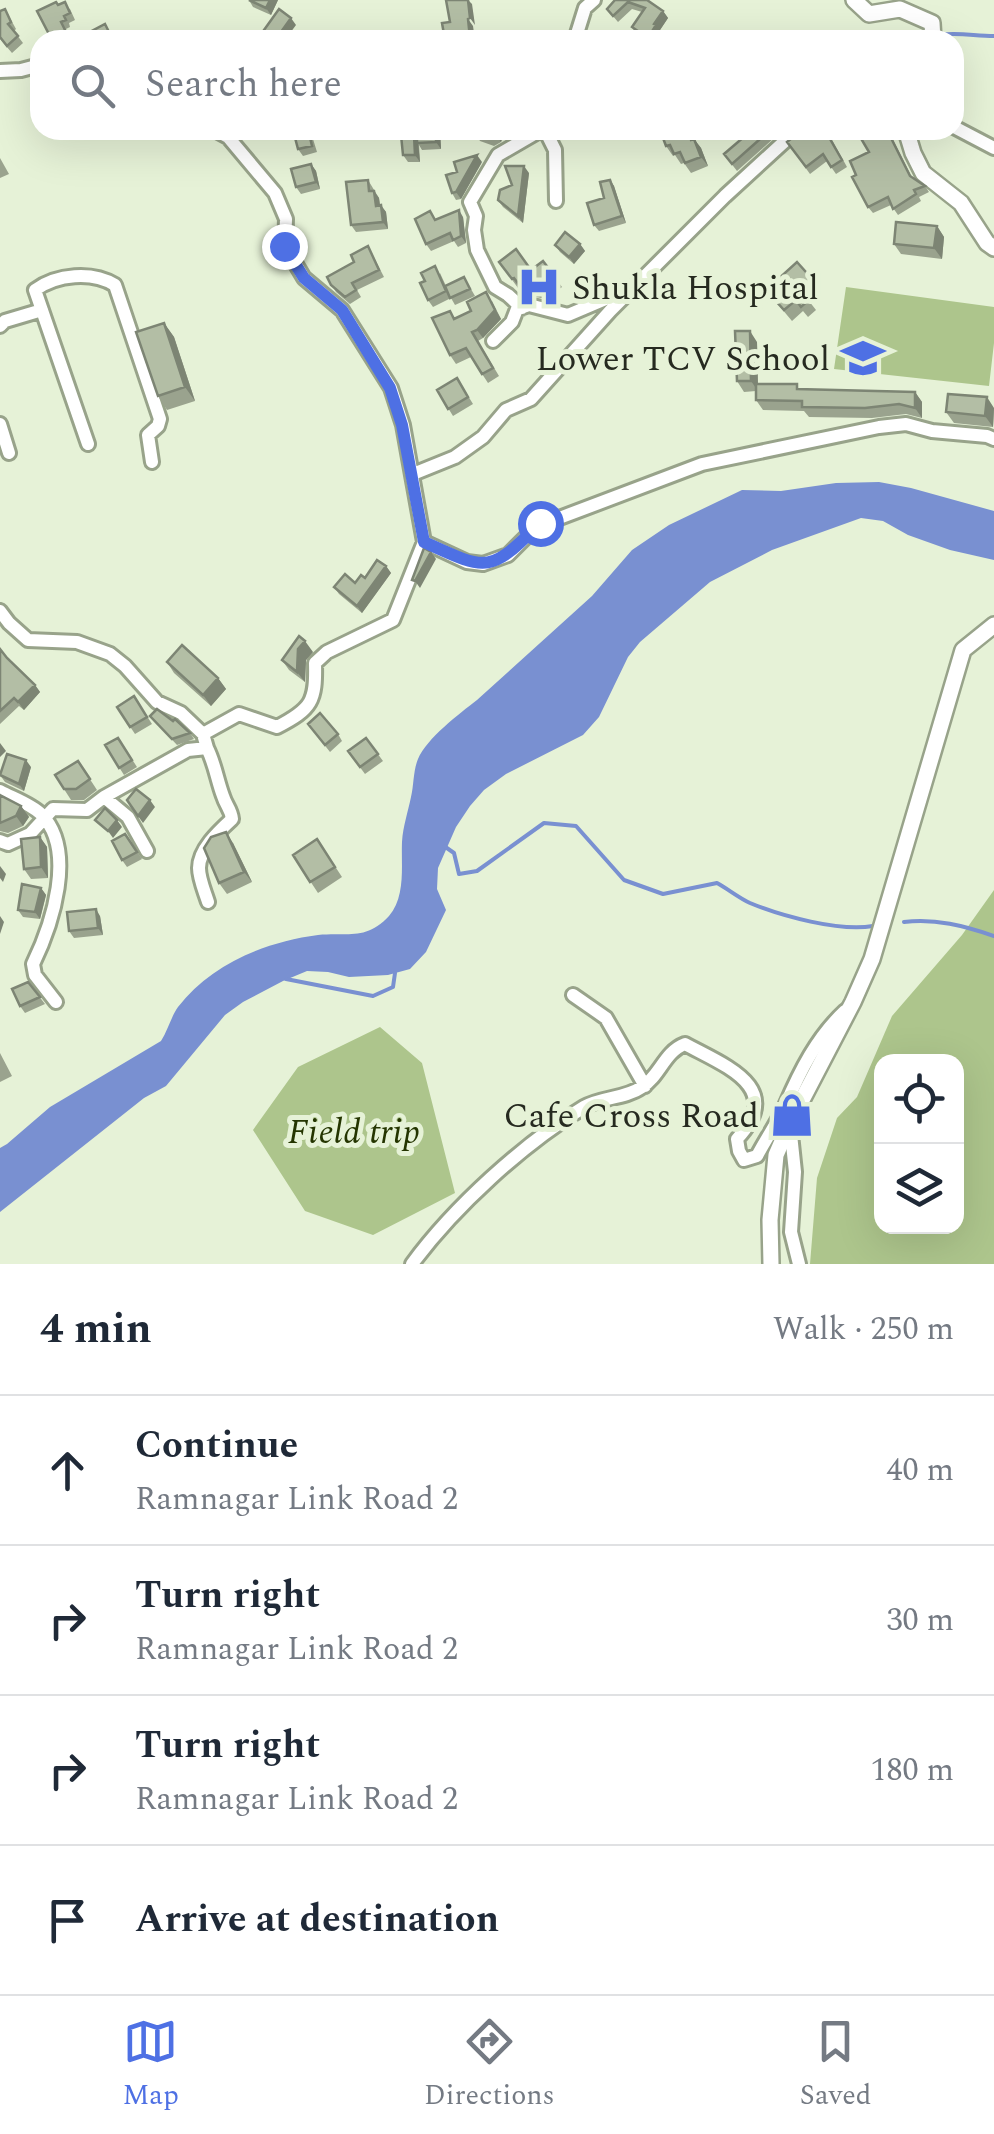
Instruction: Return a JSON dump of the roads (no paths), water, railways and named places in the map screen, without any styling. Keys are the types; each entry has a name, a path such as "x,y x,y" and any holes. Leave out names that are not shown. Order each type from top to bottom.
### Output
{"street":[{"path":"578,30 585,8 594,0"},
{"path":"854,0 869,14 900,9 932,23 933,30"},
{"path":"0,71 30,68"},
{"path":"964,132 994,148"},
{"path":"0,841 8,844 30,834 53,809 87,810 205,741 239,714 277,726 300,715 316,692 316,663 326,652 392,620 424,542 413,474 390,388 342,310 304,278 284,246 286,218 276,193 231,140"},
{"path":"522,308 495,286 477,250 476,216 470,202 498,155 525,140"},
{"path":"549,140 555,150 556,201"},
{"path":"413,474 454,457 483,437 506,410 531,399 610,311 786,140"},
{"path":"909,140 923,173 961,202 994,248"},
{"path":"88,444 35,290 70,276 108,280 115,285 160,419 148,435 152,462"},
{"path":"493,341 512,322 517,309 530,305 568,315 639,284"},
{"path":"0,326 42,310"},
{"path":"0,424 9,453"},
{"path":"424,542 467,562 484,564 508,555 540,523 702,464 878,427 906,424 994,439"},
{"path":"0,611 28,640 77,642 110,654 156,702 180,712 205,741 217,768 224,800 232,812 232,819 205,849 198,867 208,902"},
{"path":"771,1264 770,1220 776,1155 854,1002 882,929 964,650 994,624"},
{"path":"0,791 38,810 58,845 59,885 46,937 33,964 36,975 56,1002"},
{"path":"104,797 128,817 146,851"},
{"path":"574,995 606,1018 645,1086"},
{"path":"412,1264 462,1206 538,1139 588,1104 645,1086 674,1048 685,1044 743,1076 754,1093 756,1108 750,1125 737,1139 744,1160 756,1156 794,1081 830,1025 854,1002"},
{"path":"790,1123 795,1172 791,1232 798,1264"}],"water":[{"path":"879,482 994,511 994,560 950,550 883,521 861,518 772,550 710,582 640,642 628,657 599,717 583,735 506,774 470,806 438,868 437,889 446,910 426,952 410,969 388,975 349,977 307,971 243,1002 225,1015 166,1086 144,1098 0,1212 0,1148 50,1107 161,1041 178,1007 206,979 241,958 278,943 318,935 356,934 372,929 389,916 400,890 403,830 422,751 592,596 632,550 669,525 742,490 781,491"}],"waterway":[{"path":"964,34 994,36"},
{"path":"444,846 454,853 459,874 477,871 544,823 576,826 624,880 663,894 717,883 750,903 794,918 844,927 873,926"},
{"path":"904,922 950,924 994,936"},
{"path":"286,979 373,996 393,987 395,973"}],"place":[{"name":"Shukla Hospital","path":"539,287"},
{"name":"Lower TCV School","path":"863,358"},
{"name":"Cafe Cross Road","path":"792,1115"}],"park label":[{"name":"Field trip","path":"354,1131"}]}
